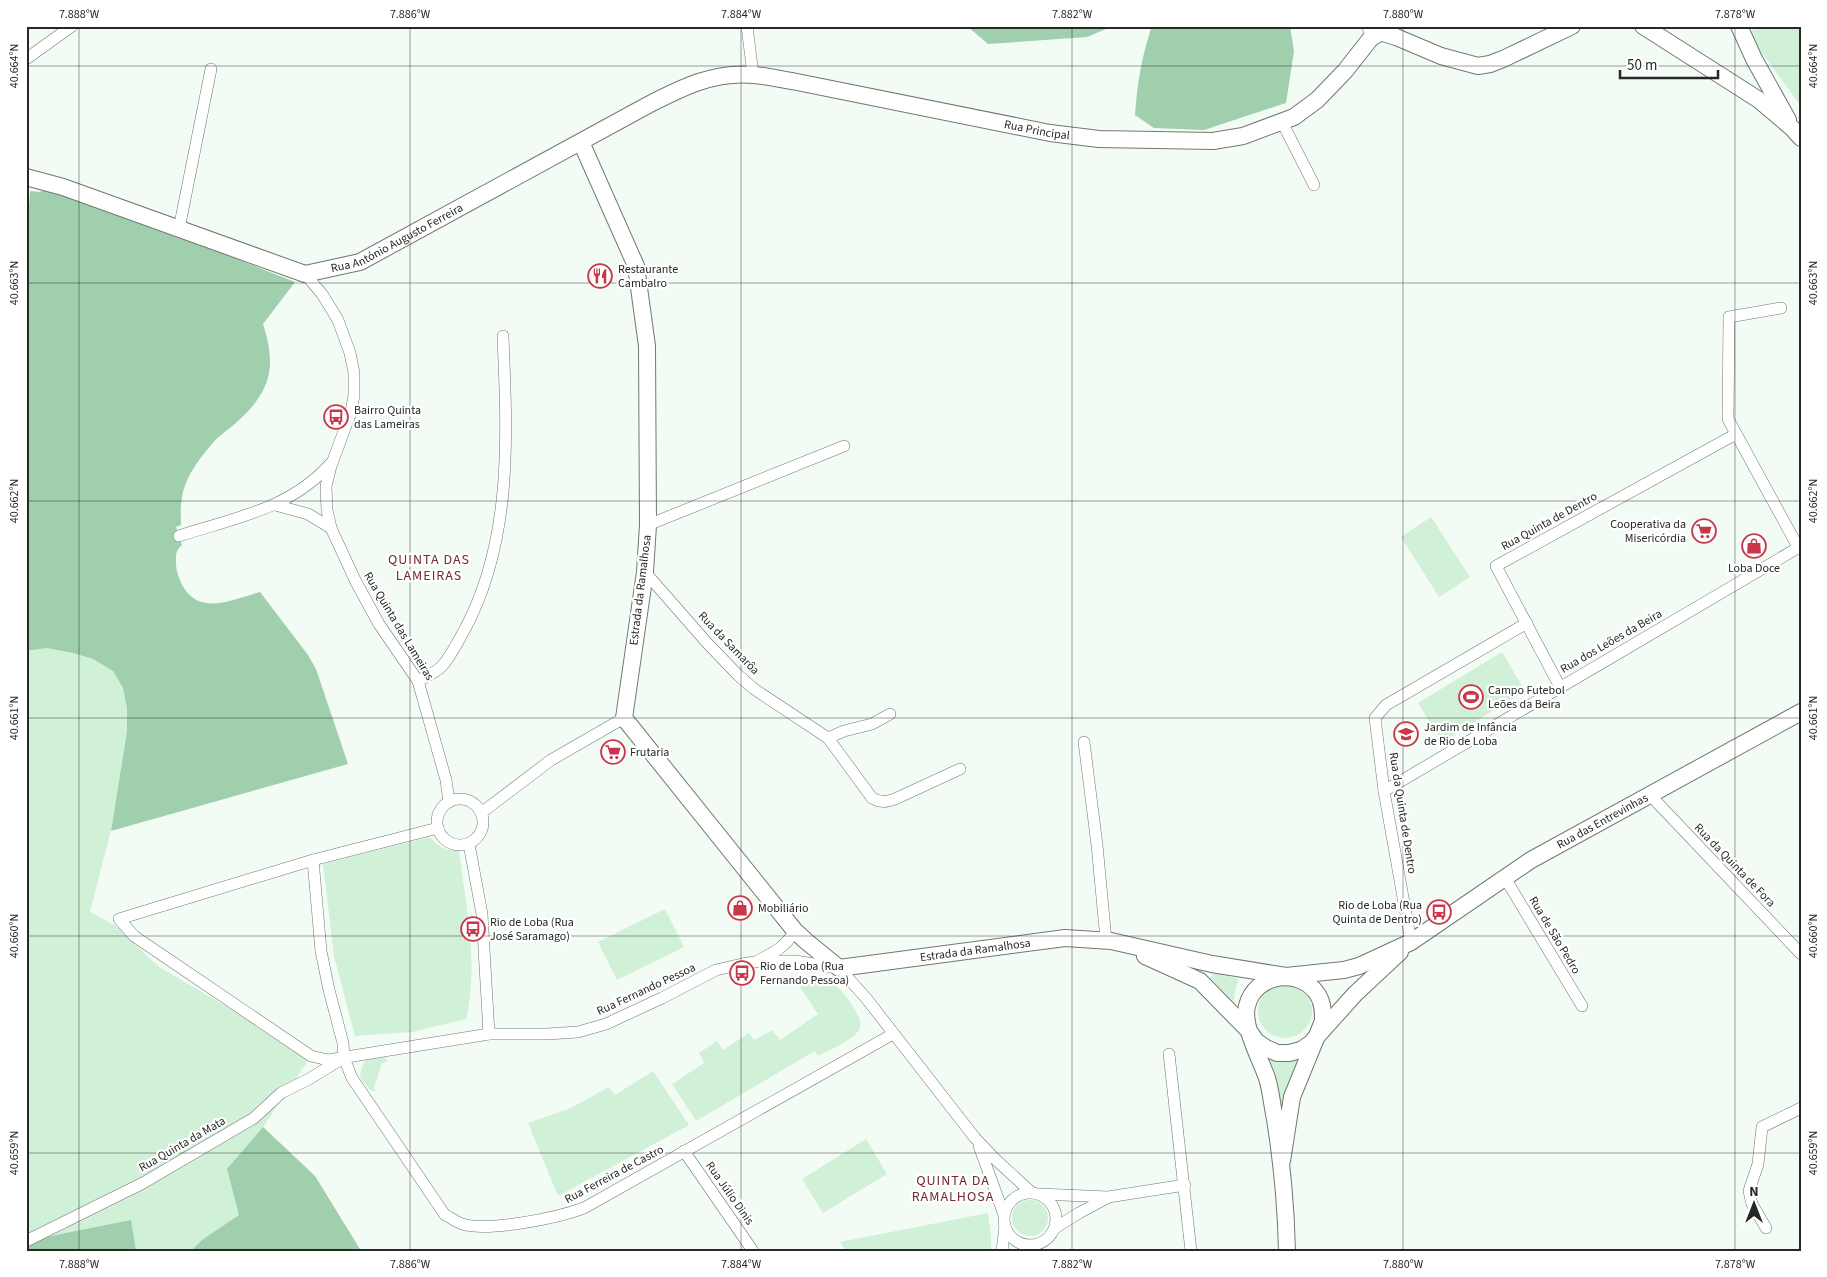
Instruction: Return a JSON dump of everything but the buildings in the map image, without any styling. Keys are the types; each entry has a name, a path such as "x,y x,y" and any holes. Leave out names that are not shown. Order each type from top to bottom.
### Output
{"street":[{"path":"26,59 72,26"},
{"path":"748,26 753,75"},
{"path":"1378,31 1441,56 1478,66 1490,64 1572,26"},
{"path":"1643,26 1765,94"},
{"path":"1739,26 1754,59 1765,94 1796,133"},
{"name":"Rua Principal","path":"753,75 848,92 1050,133 1099,139 1213,141 1243,136 1294,117 1316,100 1345,71 1378,31"},
{"path":"179,229 211,69"},
{"name":"Rua António Augusto Ferreira","path":"305,274 360,262 682,88 705,79 733,75 753,75"},
{"path":"1282,122 1314,185"},
{"name":"Estrada da Ramalhosa","path":"582,142 636,266 647,346 648,525 645,572 624,718"},
{"path":"26,177 63,188 305,274"},
{"name":"Rua Quinta das Lameiras","path":"305,274 322,294 338,320 350,353 354,372 354,395 351,412 333,459 326,486 327,510 331,528 352,575 379,624 418,681 446,780 449,802"},
{"path":"1781,308 1729,317 1728,419 1799,547"},
{"path":"418,681 440,667 458,641 470,618 490,567 503,495 506,444 503,336"},
{"name":"Rua Quinta de Dentro","path":"1560,687 1496,566 1736,434"},
{"path":"648,525 844,446"},
{"path":"179,536 275,505 308,486 333,459"},
{"path":"275,505 308,514 331,528"},
{"name":"Rua dos Leões da Beira","path":"1384,791 1799,547"},
{"name":"Rua da Samarôa","path":"645,572 738,675 760,693 828,738"},
{"name":"Rua da Quinta de Dentro","path":"1411,942 1384,791 1376,718 1386,705 1527,623"},
{"name":"Rua das Entrevinhas","path":"1319,1033 1356,994 1411,942 1531,860 1801,712"},
{"path":"890,714 872,724 844,731 828,738 872,798 885,802 895,799 960,769"},
{"path":"481,813 551,760 624,718 795,931 839,968 866,998 975,1138 1035,1193 1047,1198 1056,1212 1055,1228"},
{"path":"1084,742 1098,845 1108,941"},
{"name":"Rua da Quinta de Fora","path":"1650,796 1801,954"},
{"path":"468,800 481,813 483,828 475,840 468,844 453,844 441,835 438,828 439,813 449,802 468,800"},
{"path":"344,1058 328,1060 311,1056 134,936 119,919 313,860 438,828"},
{"path":"468,844 479,891 484,927 488,1034"},
{"name":"Rua Ferreira de Castro","path":"313,860 322,951 329,990 344,1043 344,1058 352,1078 445,1214 461,1224 482,1226 545,1219 565,1215 584,1208 894,1034"},
{"name":"Rua de São Pedro","path":"1504,878 1582,1006"},
{"path":"755,962 788,942 795,931"},
{"name":"Estrada da Ramalhosa","path":"839,968 1064,938 1108,941 1212,964 1286,976"},
{"name":"Estrada da Ramalhosa","path":"1108,941 1200,981 1250,1031"},
{"name":"Rua das Entrevinhas","path":"1286,976 1344,970 1359,966 1411,942"},
{"name":"Rua Fernando Pessoa","path":"344,1058 488,1034 578,1032 597,1027 635,1011 716,970 755,962 795,961 839,968"},
{"path":"1282,1161 1292,1097 1323,1021 1323,1008 1318,996 1310,986 1299,979 1286,976 1273,978 1261,984 1252,993 1247,1005 1246,1018 1268,1081 1282,1161 1287,1251"},
{"path":"1250,1031 1256,1041 1266,1048 1277,1052 1289,1053 1301,1050 1311,1043 1319,1033"},
{"path":"1170,1054 1191,1251"},
{"name":"Rua Quinta da Mata","path":"26,1241 151,1178 254,1118 281,1093 309,1080 344,1058"},
{"path":"1766,1228 1752,1204 1749,1191 1758,1164 1762,1127 1801,1108"},
{"path":"975,1138 1004,1220 1013,1238 1019,1243 1034,1245 1048,1239"},
{"name":"Rua Júlio Dinis","path":"684,1152 753,1251"},
{"path":"1002,1251 1004,1220 1010,1201 1023,1193 1108,1197 1185,1185"},
{"path":"1040,1251 1055,1228 1108,1197"}],"green space":[{"path":"967,26 1113,26 1087,37 988,44"},
{"path":"1152,26 1290,26 1294,51 1286,103 1204,130 1154,128 1135,115 1140,70"},
{"path":"1758,26 1801,26 1801,106 1748,34"},
{"path":"44,188 129,216 295,282 263,324 270,354 268,378 264,389 248,411 206,451 197,463 183,491 181,525 176,527 182,545 177,551 176,567 184,589 192,597 202,602 224,602 260,592 308,655 316,669 348,764 111,831 127,731 127,708 123,688 113,671 93,659 47,648 26,651 26,259 30,191 40,192"},
{"path":"1431,517 1470,577 1439,597 1401,537"},
{"path":"47,648 93,659 113,671 123,688 127,708 127,731 111,830 90,912 116,926 159,967 311,1056 263,1127 315,1176 361,1251 26,1251 26,651"},
{"name":"Campo Futebol Leões da Beira","path":"1502,652 1525,691 1442,742 1418,703"},
{"path":"430,837 443,848 459,851 468,914 471,956 470,998 466,1019 412,1032 355,1036 334,956 323,864"},
{"path":"665,909 684,947 617,980 598,942"},
{"path":"1215,972 1239,979 1235,990 1234,1002 1210,978"},
{"path":"812,975 828,979 845,995 858,1016 860,1028 857,1032 848,1040 818,1056 815,1051 696,1121 672,1084 704,1063 699,1053 717,1041 723,1050 749,1033 754,1040 772,1030 780,1040 818,1014 796,981"},
{"path":"1285,984 1295,986 1304,992 1310,1001 1312,1011 1310,1021 1304,1030 1295,1036 1285,1038 1275,1036 1266,1030 1260,1021 1258,1011 1260,1001 1266,992 1275,986"},
{"path":"385,1057 388,1062 382,1063 374,1087 376,1091 371,1091 361,1079 360,1073 365,1060"},
{"path":"1270,1058 1298,1059 1281,1108 1278,1105"},
{"path":"653,1071 689,1125 558,1196 528,1123 571,1108 609,1087 615,1095"},
{"path":"263,1127 315,1176 361,1251 191,1251 202,1240 239,1215 227,1169"},
{"path":"866,1139 887,1174 823,1213 802,1179"},
{"path":"1030,1200 1042,1206 1048,1218 1042,1230 1030,1236 1018,1230 1012,1218 1018,1206"},
{"path":"988,1213 991,1251 846,1251 840,1242"},
{"path":"131,1220 136,1251 26,1251 26,1241"}],"place":[{"name":"Restaurante Cambalro","path":"600,276"},
{"name":"Bairro Quinta das Lameiras","path":"336,417"},
{"name":"Cooperativa da Misericórdia","path":"1704,531"},
{"name":"Loba Doce","path":"1754,546"},
{"name":"Campo Futebol Leões da Beira","path":"1471,697"},
{"name":"Jardim de Infância de Rio de Loba","path":"1406,734"},
{"name":"Frutaria","path":"613,752"},
{"name":"Mobiliário","path":"740,908"},
{"name":"Rio de Loba (Rua Quinta de Dentro)","path":"1439,912"},
{"name":"Rio de Loba (Rua José Saramago)","path":"473,929"},
{"name":"Rio de Loba (Rua Fernando Pessoa)","path":"742,973"}],"district":[{"name":"QUINTA DAS LAMEIRAS","path":"429,568"},
{"name":"QUINTA DA RAMALHOSA","path":"953,1188"}]}
